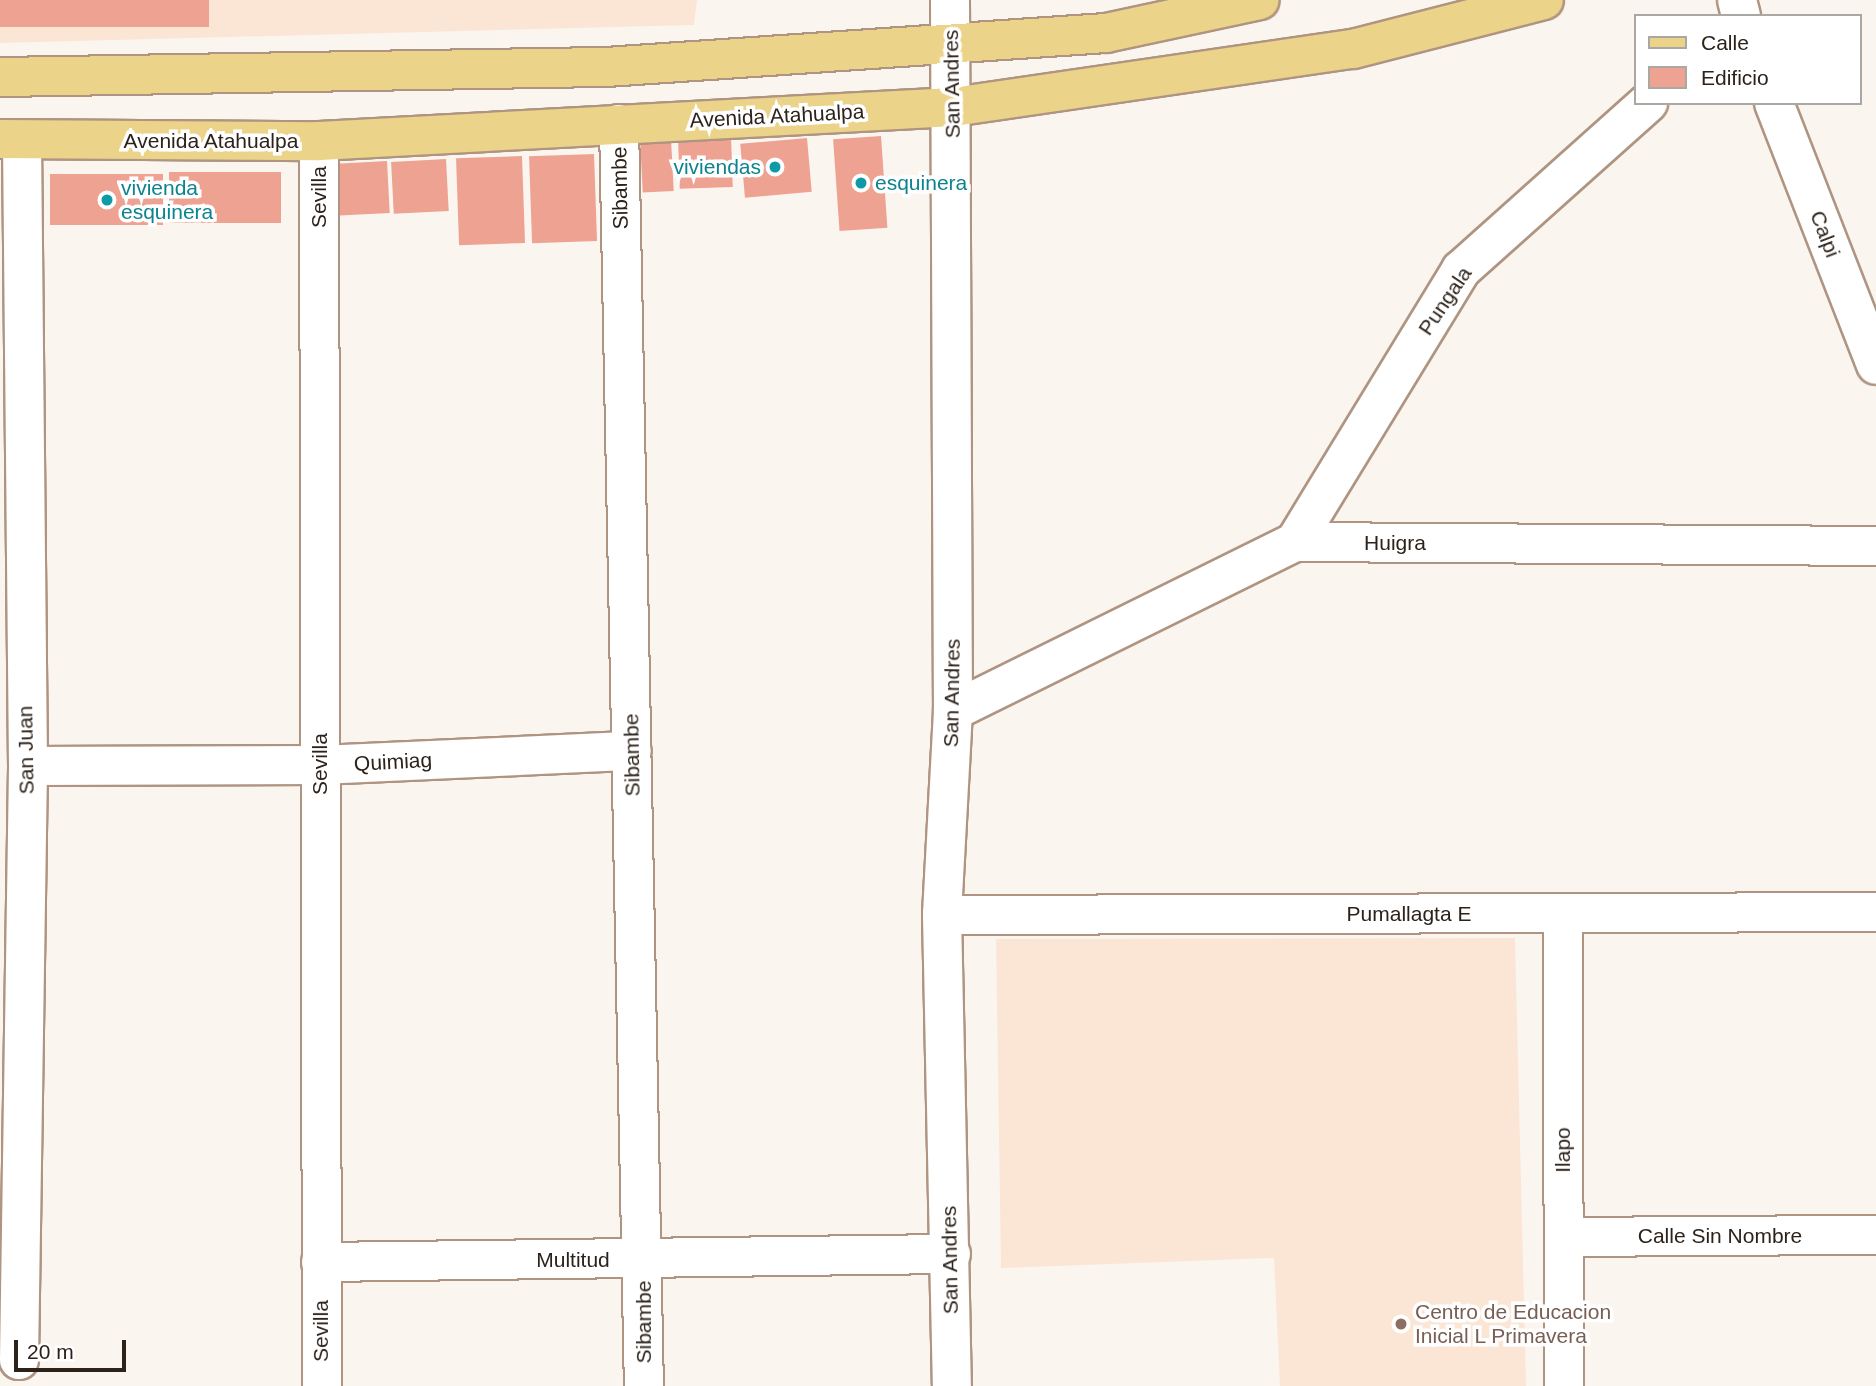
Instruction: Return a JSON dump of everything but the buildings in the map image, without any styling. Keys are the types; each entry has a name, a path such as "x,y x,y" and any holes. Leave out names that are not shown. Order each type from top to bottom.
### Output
{"main road":[{"path":"0,77 606,67 950,40 1106,33 1260,0"},
{"name":"Avenida Atahualpa","path":"11,139 319,141 953,107 1353,49 1544,0"}],"street":[{"name":"San Andres","path":"950,0 953,107 953,712 942,915 952,1386"},
{"name":"Pungala","path":"1295,542 1461,270 1646,105"},
{"name":"Calpi","path":"1775,105 1876,365"},
{"name":"Sibambe","path":"619,124 644,1386"},
{"name":"San Juan","path":"11,139 27,1373"},
{"name":"Sevilla","path":"319,141 321,1386"},
{"name":"Huigra","path":"953,712 1295,542 1876,546"},
{"name":"Quimiag","path":"18,751 320,765 632,751"},
{"name":"Pumallagta E","path":"942,915 1876,912"},
{"name":"Ilapo","path":"1563,914 1564,1386"},
{"name":"Calle Sin Nombre","path":"1564,1237 1876,1235"},
{"name":"Multitud","path":"321,1262 951,1254"},
{"path":"0,1328 27,1373"}],"shaded area":[{"path":"0,0 697,0 694,25 0,43"},
{"path":"1515,938 1526,1386 1280,1386 1274,1258 1001,1268 996,939"}],"place":[{"name":"viviendas","path":"775,167"},
{"name":"esquinera","path":"861,183"},
{"name":"vivienda esquinera","path":"107,200"},
{"name":"Centro de Educacion Inicial L Primavera","path":"1401,1324"}]}
